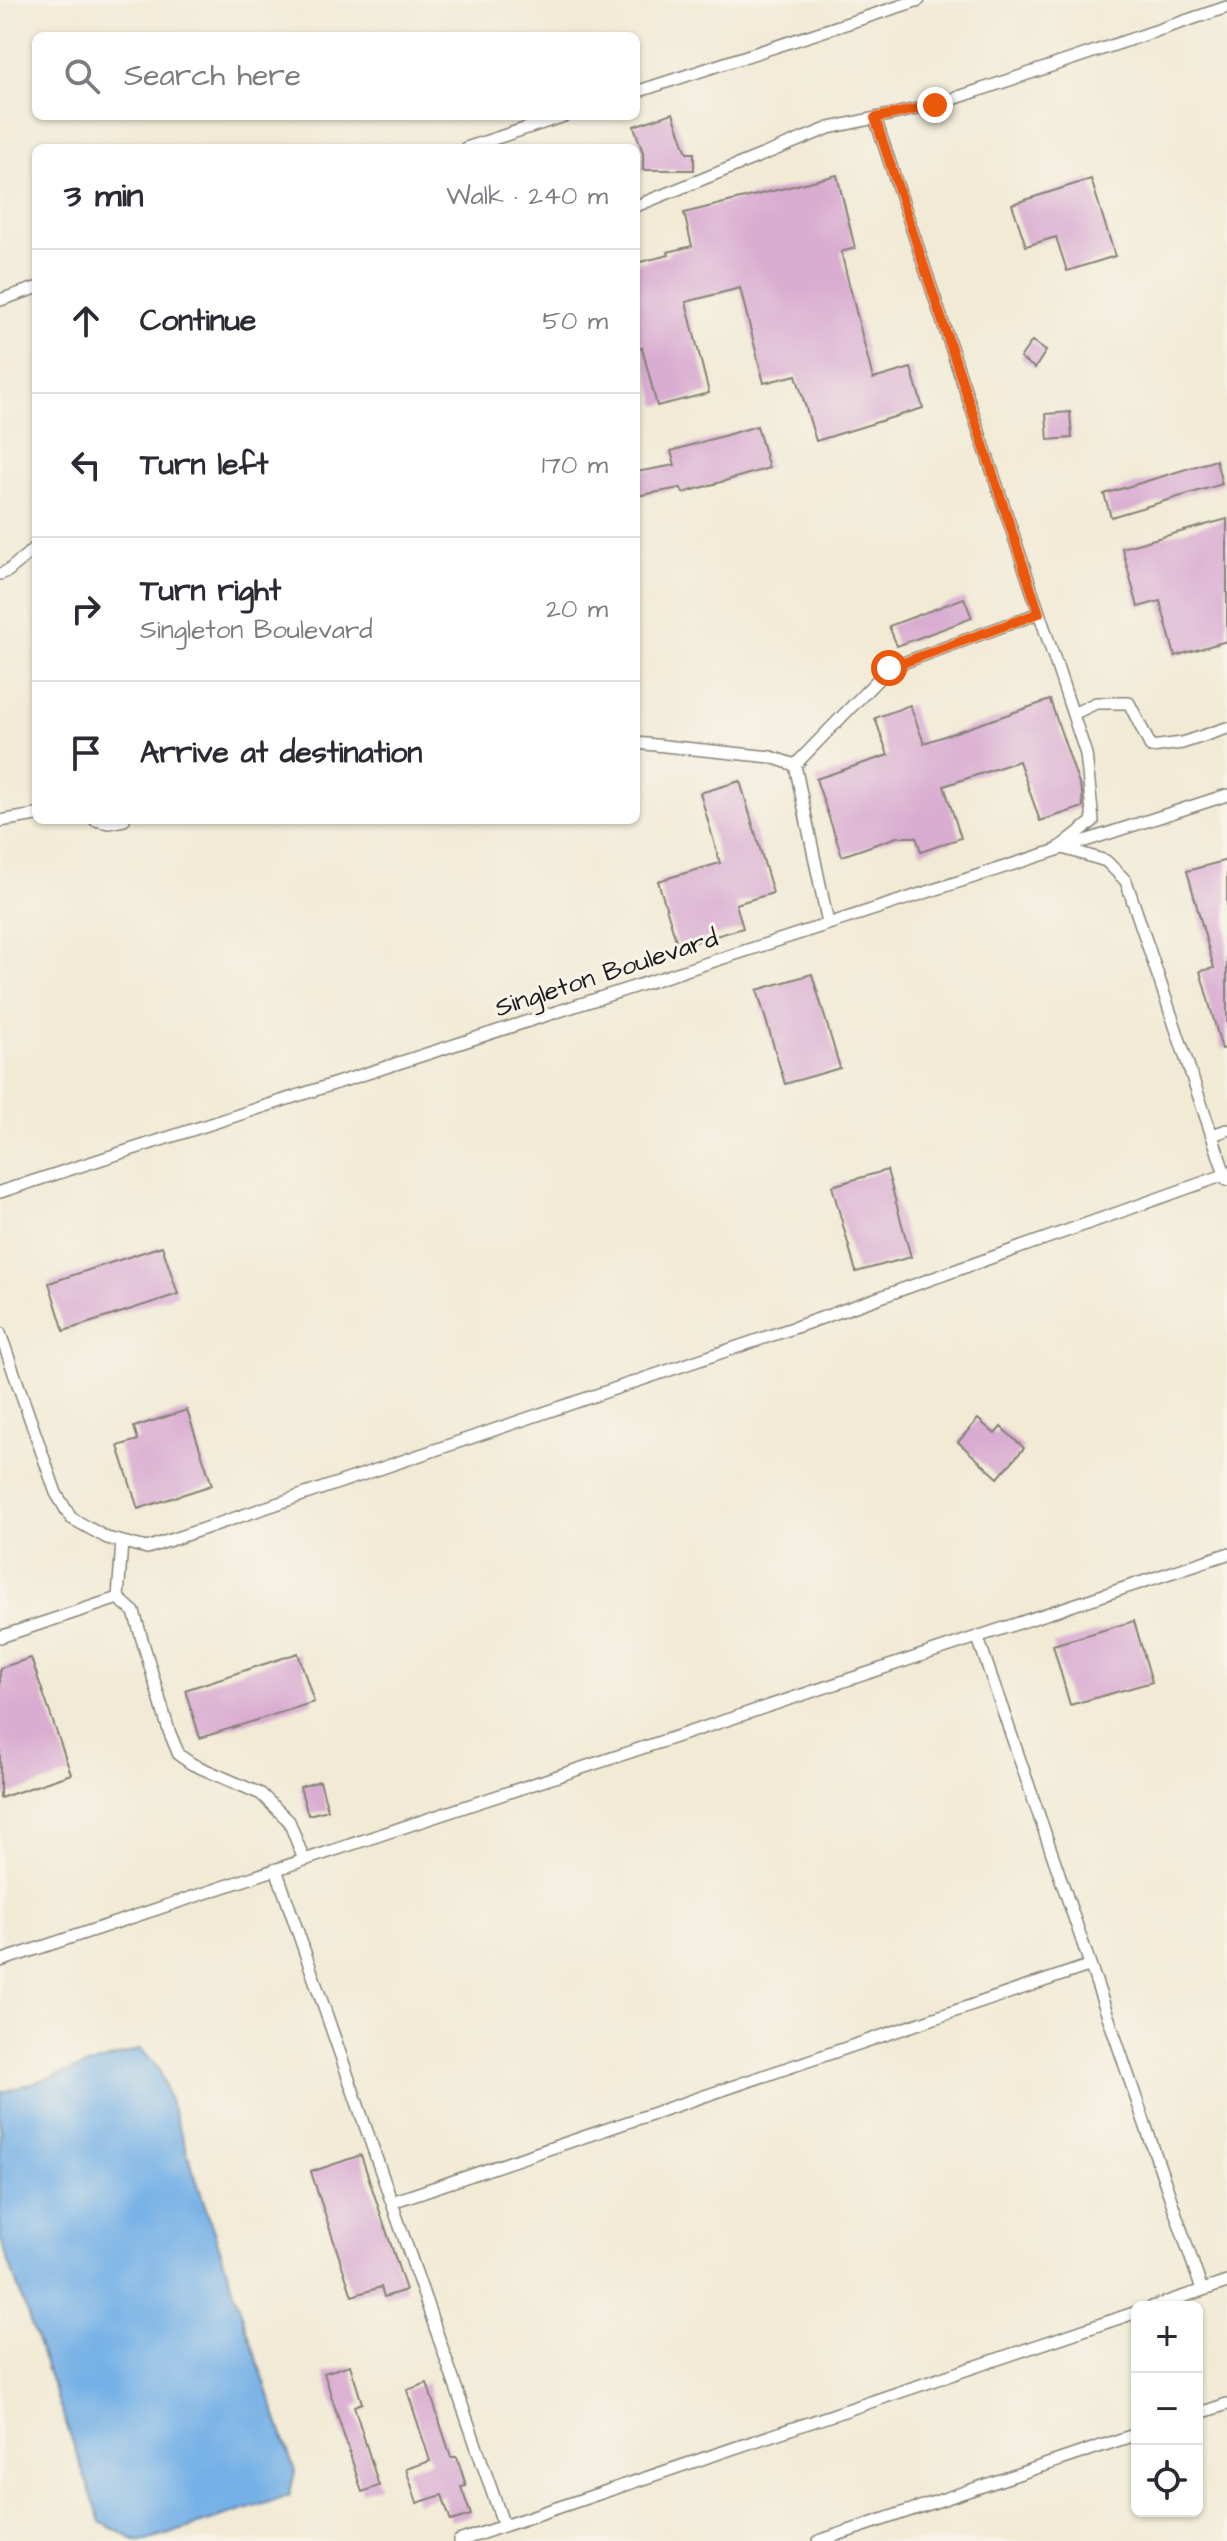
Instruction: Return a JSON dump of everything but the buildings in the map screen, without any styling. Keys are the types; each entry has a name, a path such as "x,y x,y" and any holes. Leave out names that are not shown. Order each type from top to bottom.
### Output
{"lane":[{"path":"640,91 919,0"},
{"path":"640,204 829,128 935,105 1227,7"},
{"path":"875,118 1086,754 1093,821 1060,847"},
{"path":"478,144 552,120"},
{"path":"0,300 32,289"},
{"path":"0,574 32,550"},
{"path":"795,765 889,668 1039,613"},
{"path":"1073,714 1096,703 1129,703 1151,747 1182,743 1227,728"},
{"path":"640,743 771,757 795,765"},
{"path":"795,765 828,923"},
{"name":"Singleton Boulevard","path":"0,1192 1227,795"},
{"path":"0,821 32,816"},
{"path":"0,1333 56,1493 71,1518 107,1538 147,1548 796,1327 1226,1176 1126,881 1106,861 1060,847"},
{"path":"1212,1135 1227,1130"},
{"path":"118,1598 122,1542"},
{"path":"0,1961 1227,1554"},
{"path":"0,1637 118,1598"},
{"path":"118,1598 134,1612 179,1755 192,1764 261,1794 289,1821 304,1860"},
{"path":"978,1638 1088,1966 1202,2290"},
{"path":"276,1869 504,2526"},
{"path":"392,2202 1088,1966"},
{"path":"1170,2301 1227,2282"},
{"path":"459,2541 1131,2314"},
{"path":"1203,2412 1227,2404"},
{"path":"819,2541 1131,2436"}],"water":[{"path":"141,2049 159,2069 295,2472 289,2496 147,2541 136,2541 101,2522 0,2237 0,2093"}],"route":[{"path":"889,668 1039,613 875,118 935,105"}]}
